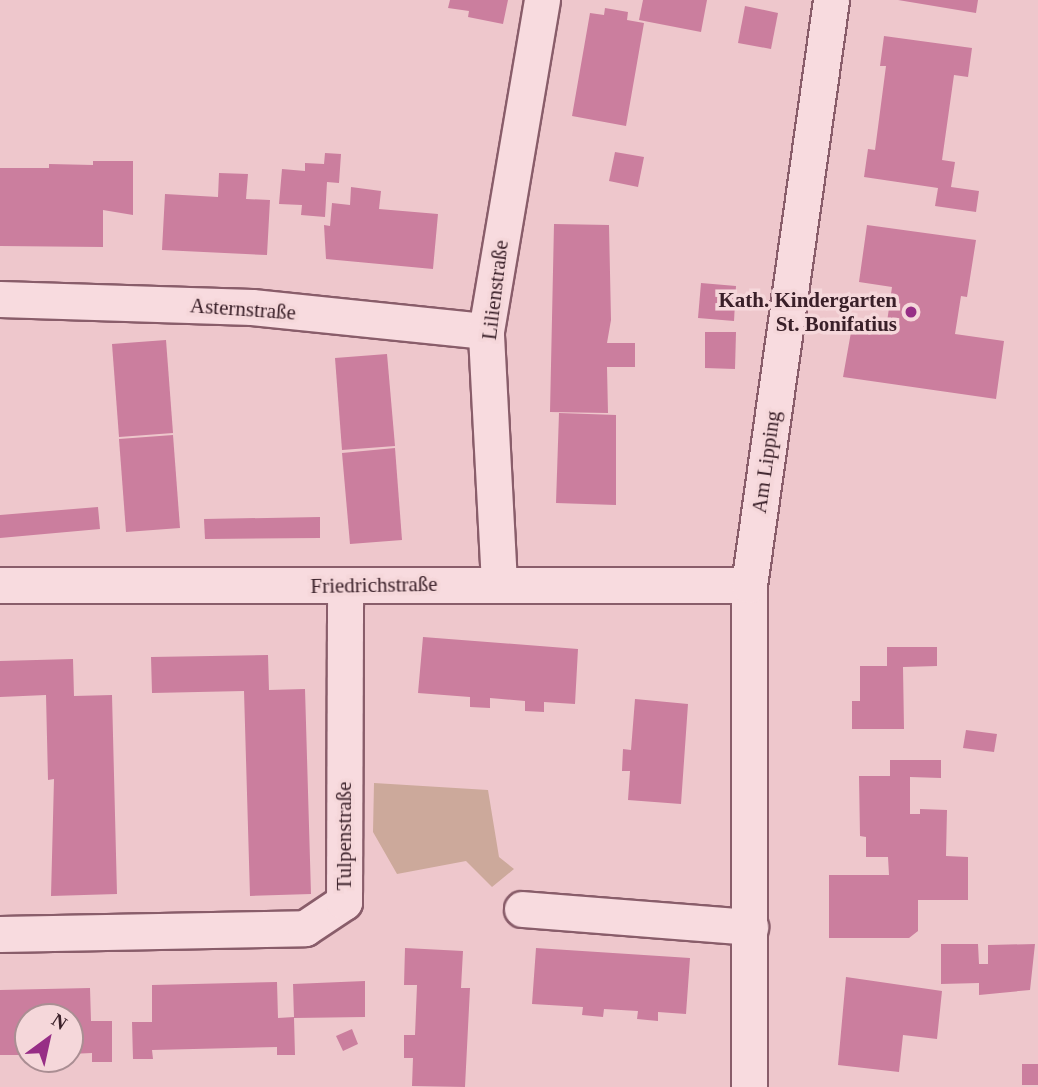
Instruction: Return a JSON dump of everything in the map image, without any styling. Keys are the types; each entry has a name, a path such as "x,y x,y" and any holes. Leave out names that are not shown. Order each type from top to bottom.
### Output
{"street":[{"name":"Lilienstraße","path":"499,583 486,331 542,0"},
{"name":"Am Lipping","path":"749,1087 749,585 831,0"},
{"name":"Asternstraße","path":"0,299 252,307 486,331"},
{"name":"Friedrichstraße","path":"0,585 749,585"},
{"name":"Tulpenstraße","path":"0,934 305,929 344,902 345,585"},
{"path":"522,909 750,927"}],"shaded area":[{"path":"374,783 488,790 499,857 514,869 492,887 466,861 397,874 373,832"}],"building":[{"path":"450,0 508,0 503,24 468,17 469,11 448,8"},
{"path":"643,0 707,0 701,32 639,20"},
{"path":"898,0 978,0 976,13"},
{"path":"745,6 778,13 771,49 738,43"},
{"path":"605,8 628,12 627,20 644,23 626,126 572,116 590,13 604,15"},
{"path":"884,36 972,48 968,77 954,75 942,160 955,162 951,187 979,191 976,212 935,206 938,188 864,177 868,149 875,150 886,66 880,66"},
{"path":"615,152 644,157 638,187 609,181"},
{"path":"325,153 341,154 339,183 327,182 325,217 301,215 302,205 279,204 282,169 305,171 305,163 324,164"},
{"path":"93,161 133,161 133,215 103,210 103,247 0,246 0,168 49,168 49,164 93,165"},
{"path":"219,173 248,174 246,199 270,200 267,255 162,250 165,194 218,197"},
{"path":"351,187 381,191 379,209 438,214 433,269 326,259 324,225 330,226 332,203 350,205"},
{"path":"554,224 609,225 611,320 607,343 635,343 635,367 607,367 608,413 550,412"},
{"path":"867,225 976,240 967,297 961,296 955,334 1004,341 996,399 843,377 853,321 887,322 892,287 859,282"},
{"path":"701,283 736,286 734,321 698,318"},
{"path":"705,332 736,332 735,369 705,368"},
{"path":"166,340 173,433 119,437 112,344"},
{"path":"387,354 395,446 342,450 335,358"},
{"path":"559,413 616,415 616,505 556,503"},
{"path":"173,435 180,528 126,532 119,439"},
{"path":"395,448 402,540 350,544 342,453"},
{"path":"98,507 100,529 0,538 0,515"},
{"path":"320,517 320,538 205,539 204,519"},
{"path":"423,637 578,649 575,704 544,702 544,712 525,711 525,701 490,698 490,708 470,707 470,697 418,693"},
{"path":"887,647 937,647 937,666 903,667 904,729 852,729 852,701 860,701 860,666 887,666"},
{"path":"268,655 269,690 305,689 311,894 250,896 244,691 152,693 151,657"},
{"path":"73,659 74,696 112,695 117,894 51,896 54,779 48,780 46,695 0,697 0,661"},
{"path":"635,699 688,704 681,804 628,800 630,771 622,771 623,749 631,750"},
{"path":"966,730 997,734 994,752 963,748"},
{"path":"890,760 941,760 941,778 910,777 910,814 920,814 920,809 947,810 946,856 968,857 968,900 918,900 918,931 909,938 829,938 829,875 889,875 888,857 866,857 866,837 860,836 859,776 890,776"},
{"path":"941,944 978,944 979,964 988,964 988,945 1035,944 1030,990 979,995 979,983 941,984"},
{"path":"405,948 463,951 461,988 470,988 465,1087 412,1086 413,1058 404,1058 404,1035 415,1035 417,985 404,985"},
{"path":"536,948 690,958 686,1014 658,1012 658,1021 637,1019 638,1011 604,1009 603,1017 582,1015 583,1007 532,1004"},
{"path":"846,977 942,991 937,1039 903,1035 899,1072 838,1065"},
{"path":"365,981 365,1017 294,1018 295,1055 277,1055 277,1047 152,1050 153,1059 133,1059 132,1022 152,1022 152,985 277,982 278,1018 294,1017 293,984"},
{"path":"90,988 91,1021 112,1021 112,1062 92,1062 92,1053 84,1053 84,1003 14,1003 14,1055 0,1055 0,990"},
{"path":"352,1029 358,1044 343,1051 336,1036"},
{"path":"1022,1064 1038,1064 1038,1085 1022,1085"}],"place":[{"name":"Kath. Kindergarten St. Bonifatius","path":"911,312"}]}
